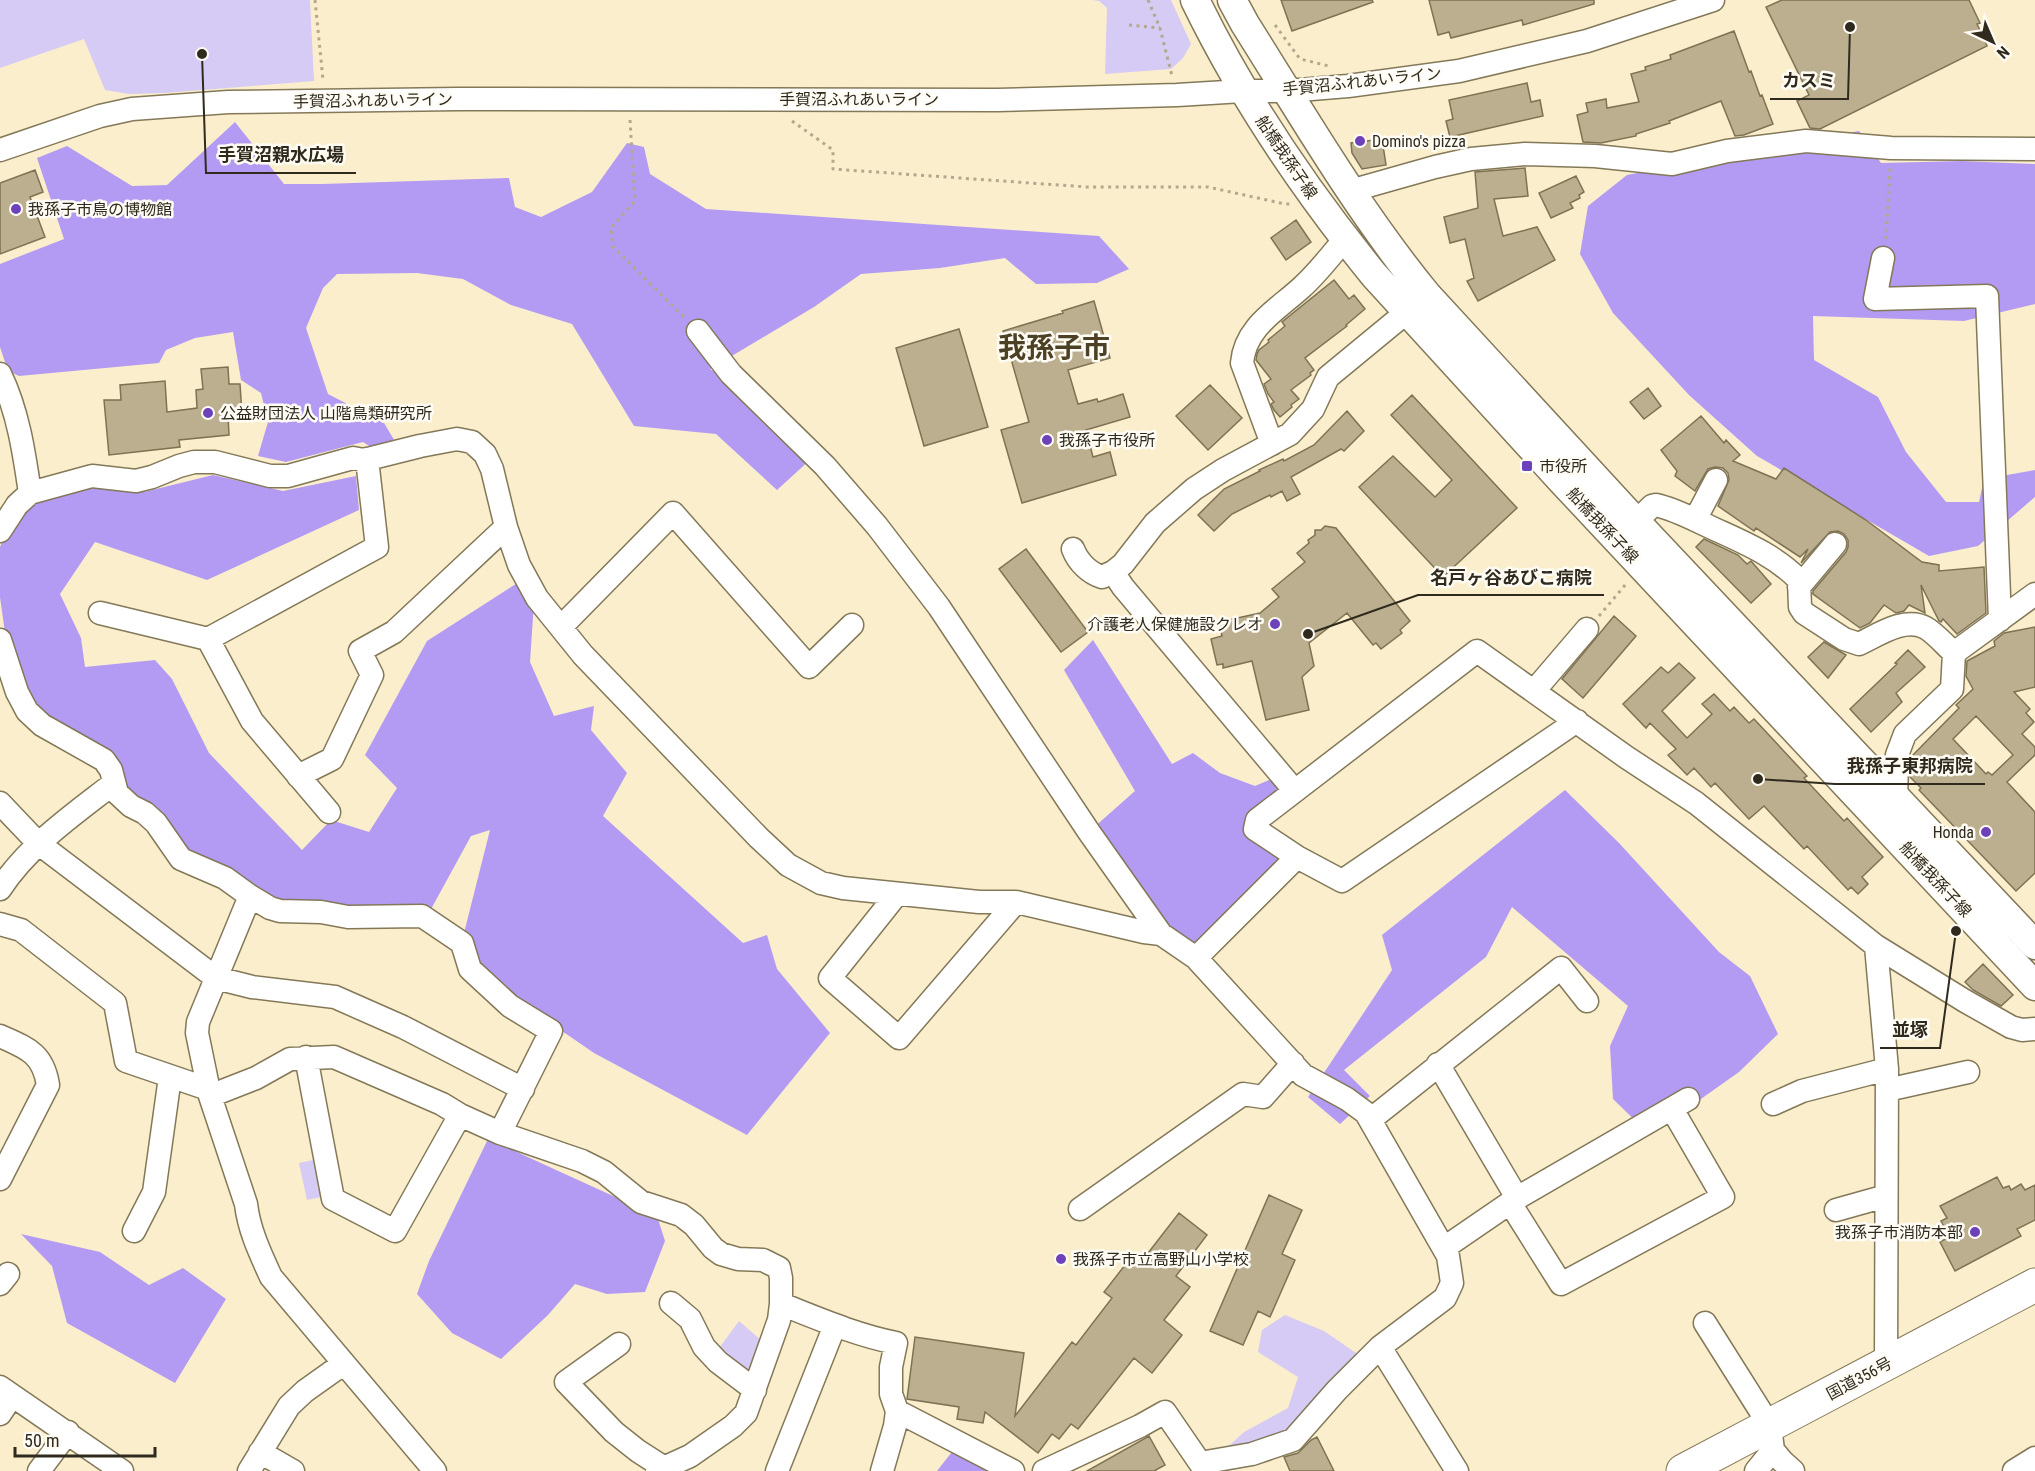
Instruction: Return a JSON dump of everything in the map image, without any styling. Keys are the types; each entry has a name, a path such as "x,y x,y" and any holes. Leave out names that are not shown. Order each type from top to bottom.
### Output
{"highway":[{"name":"国道356号","path":"1683,1471 1771,1438 1886,1364 2035,1285"}],"main road":[{"name":"船橋我孫子線","path":"1195,0 1243,91 1285,156 1345,239 1417,304 1627,531 1895,836 2035,986"},
{"name":"船橋我孫子線","path":"1232,0 1350,190 1396,257 1417,304"},
{"name":"船橋我孫子線","path":"1627,531 1896,797 2035,945"}],"street":[{"name":"手賀沼ふれあいライン","path":"0,150 100,116 132,109 218,102 629,99 997,100 1287,91 1348,86 1459,70 1587,41 1708,1"},
{"path":"1350,190 1471,159 1525,154 1595,156 1672,164 1727,152 1806,141 1891,148 2035,148"},
{"path":"1272,444 1242,363 1243,356 1255,328 1271,312 1302,288 1345,239"},
{"path":"1883,258 1875,299 1987,296 2000,620"},
{"path":"1073,549 1075,555 1093,574 1102,577 1113,572 1131,556 1155,523 1194,489 1223,470 1290,434 1312,409 1329,377 1417,304"},
{"path":"698,331 731,374 825,466 877,526 919,580 1089,832 1161,934 1196,958 1303,1075 1347,1099 1366,1113 1448,1256 1452,1283 1444,1298 1380,1347 1337,1390 1293,1440 1202,1467 1165,1412 1044,1471"},
{"path":"0,374 21,434 30,493"},
{"path":"0,531 17,505 30,493 92,476 136,481 194,462 215,462 279,477 296,475 353,458 367,459 457,439 472,442 485,454 492,469 506,527 519,565 533,590 602,675 759,838 788,865 821,883 843,888 979,902 1016,902 1161,934"},
{"path":"100,613 208,639 377,547 367,459"},
{"path":"1695,520 1716,480"},
{"path":"1627,531 1652,506 1656,505 1695,520 1754,548 1786,567 1798,580 1800,607 1804,613 1844,639 1859,644 1897,627 1913,624 1924,627 1954,653"},
{"path":"561,627 674,513 809,667 852,625"},
{"path":"298,776 332,759 372,675 360,651 394,632 506,527"},
{"path":"1799,587 1835,544"},
{"path":"1113,572 1123,587 1294,790"},
{"path":"1954,653 2035,594"},
{"path":"1534,691 1587,629"},
{"path":"208,639 252,721 329,812"},
{"path":"1577,721 1342,881 1297,857 1254,829 1257,820 1294,790 1477,651 1577,721 1626,757 1696,803 1876,946 2012,1026 2022,1030 2035,1029"},
{"path":"2,653 27,711 42,725 104,760 111,770 117,793 156,823 181,859 225,878 250,896 280,911 321,912 348,917 422,916 462,943 470,969 479,978 510,1006 551,1031 500,1133"},
{"path":"1895,836 1897,755 1905,734 1952,689 1954,653"},
{"path":"0,889 18,864 38,843 114,783"},
{"path":"0,803 38,843 216,978 252,987 335,997 403,1027 523,1089"},
{"path":"1196,958 1297,857"},
{"path":"897,894 830,978 899,1038 1016,902"},
{"path":"250,896 198,1022 197,1033 209,1092 246,1204 248,1222 271,1277 435,1471"},
{"path":"0,924 21,930 115,1003 126,1061 209,1092 256,1078 290,1059 334,1057 442,1104 500,1133 582,1161 603,1172 641,1202 681,1215 694,1225 721,1254 738,1259 763,1260 779,1268 781,1278 779,1320 746,1413 734,1426 690,1456 660,1469 614,1432 566,1382 619,1344"},
{"path":"1876,946 1887,1079 1886,1364"},
{"path":"1370,1120 1561,968 1587,1001"},
{"path":"0,1036 33,1053 40,1060 48,1085 0,1179"},
{"path":"306,1057 333,1199 395,1231 460,1115"},
{"path":"1080,1209 1243,1094 1263,1097 1293,1063"},
{"path":"1438,1064 1514,1200 1562,1284 1723,1197 1680,1104 1514,1200 1444,1248"},
{"path":"1773,1104 1802,1091 1887,1079 1968,1072"},
{"path":"134,1230 154,1192 170,1077"},
{"path":"1836,1210 1886,1196"},
{"path":"671,1303 690,1319 704,1347 718,1362 755,1390"},
{"path":"781,1304 874,1339 896,1343 891,1367 891,1394 897,1411 882,1471"},
{"path":"1705,1323 1771,1438 1793,1471"},
{"path":"777,1471 835,1325"},
{"path":"1380,1347 1456,1471"},
{"path":"293,1471 254,1462 289,1406 305,1391 343,1364"},
{"path":"4,1399 68,1432 118,1470"},
{"path":"897,1411 1013,1471"},
{"path":"39,1471 68,1432"},
{"path":"1756,1471 1771,1438"},
{"path":"2014,1471 2035,1458"}],"path":[{"path":"315,0 325,100"},
{"path":"1148,0 1160,28 1177,95"},
{"path":"1274,23 1300,59 1334,68"},
{"path":"1129,25 1160,28"},
{"path":"629,99 635,201 611,228 613,247 698,331"},
{"path":"788,99 788,118 833,150 833,169 1087,187 1208,187 1285,204 1317,201"},
{"path":"1883,258 1888,224 1891,148"},
{"path":"1587,629 1629,580"}],"shaded area":[{"path":"0,0 310,0 314,81 164,93 129,94 105,90 84,39 0,68"},
{"path":"1092,0 1171,0 1191,44 1183,58 1171,69 1105,74 1107,8 1099,1"},
{"path":"235,122 284,184 509,178 515,207 541,217 592,192 627,143 644,147 650,174 706,209 1099,236 1129,269 1097,283 1036,284 1005,258 940,268 861,274 814,307 710,369 771,406 823,448 777,490 716,434 634,426 572,324 511,305 463,279 417,273 337,274 323,288 306,328 328,394 384,423 396,443 374,449 363,442 286,462 258,456 268,422 261,393 241,380 233,332 195,338 166,350 159,363 19,376 8,371 0,347 0,264 64,239 37,158 67,146 132,186 167,185"},
{"path":"1859,131 1881,163 1962,161 2035,164 2035,304 1964,321 1813,316 1814,360 1878,397 1906,452 1946,502 1979,502 1984,479 2035,470 2035,497 1978,546 1929,556 1757,456 1689,395 1613,313 1580,254 1588,206 1627,175"},
{"path":"213,475 283,491 356,476 359,510 207,580 95,542 60,594 81,638 85,667 155,660 172,679 209,753 302,850 331,820 369,832 397,788 365,755 427,641 519,582 534,602 530,662 554,716 594,706 591,730 627,773 603,816 743,943 767,935 777,969 830,1033 747,1135 594,1053 527,1007 480,967 464,933 490,830 471,836 430,911 274,904 178,845 31,707 5,633 0,597 0,547 2,542 35,500 97,484 144,492"},
{"path":"1093,640 1172,764 1193,753 1220,773 1255,786 1269,780 1279,784 1278,792 1248,819 1287,856 1198,948 1166,929 1092,829 1135,791 1064,670"},
{"path":"1565,790 1619,843 1719,952 1750,976 1778,1034 1739,1072 1650,1135 1613,1099 1610,1046 1628,1006 1512,907 1486,957 1344,1070 1370,1096 1340,1124 1308,1097 1392,970 1382,935"},
{"path":"488,1139 657,1216 665,1241 645,1292 607,1294 575,1284 548,1315 501,1359 452,1333 417,1294 429,1261"},
{"path":"318,1159 326,1196 307,1200 299,1163"},
{"path":"21,1234 100,1252 149,1285 183,1268 226,1299 175,1383 67,1323 52,1266"},
{"path":"1285,1315 1324,1331 1359,1355 1293,1434 1220,1454 1244,1432 1288,1408 1298,1377 1258,1352 1262,1330"},
{"path":"739,1321 762,1341 749,1376 717,1351"},
{"path":"955,1448 999,1471 937,1471"}],"building":[{"path":"1281,0 1372,0 1373,2 1292,31"},
{"path":"1429,0 1594,0 1594,4 1523,25 1522,20 1451,38 1449,32 1438,35"},
{"path":"1782,0 1969,0 1980,23 1977,24 1987,46 1820,129 1810,128 1797,101 1809,95 1766,7"},
{"path":"1734,31 1749,72 1751,71 1773,124 1735,136 1721,101 1669,121 1670,123 1636,134 1636,136 1601,143 1583,142 1577,115 1588,112 1586,103 1606,99 1607,108 1639,102 1631,74 1671,59 1670,55"},
{"path":"1527,83 1531,102 1540,100 1543,116 1450,137 1446,121 1453,119 1449,100"},
{"path":"1382,139 1386,165 1362,169 1352,153 1351,143"},
{"path":"1525,168 1528,196 1494,199 1503,236 1537,227 1555,260 1478,301 1467,281 1474,278 1465,239 1450,243 1444,217 1478,208 1475,172"},
{"path":"35,170 43,192 30,197 45,237 0,254 0,183"},
{"path":"1576,176 1584,192 1579,195 1580,198 1570,203 1573,208 1551,218 1539,193"},
{"path":"1296,220 1311,242 1286,260 1271,238"},
{"path":"1334,280 1349,299 1354,295 1365,309 1305,358 1314,370 1310,373 1311,375 1291,390 1299,399 1280,417 1271,404 1274,402 1264,384 1271,379 1256,360 1257,354 1269,342 1268,340 1285,326 1282,322"},
{"path":"1094,301 1110,358 1068,370 1078,404 1097,399 1098,402 1123,394 1130,417 1086,430 1093,457 1110,452 1116,475 1022,503 1001,430 1029,422 1003,331"},
{"path":"959,329 988,427 924,446 896,348"},
{"name":"公益財団法人 山階鳥類研究所","path":"228,367 229,384 240,384 242,415 228,415 229,435 179,440 180,447 109,455 104,400 121,400 120,385 165,381 167,412 197,408 196,390 203,389 201,369"},
{"path":"1210,385 1242,418 1208,450 1176,416"},
{"path":"1648,388 1661,406 1644,419 1630,402"},
{"path":"1412,395 1517,508 1443,577 1359,487 1393,456 1435,497 1452,480 1391,415"},
{"path":"1347,411 1364,431 1344,451 1341,449 1291,477 1300,494 1287,501 1282,491 1271,497 1270,495 1232,514 1214,531 1198,515 1224,489 1314,445"},
{"path":"1701,416 1724,443 1726,440 1740,455 1733,461 1776,479 1784,468 1866,520 1922,562 1939,565 1939,571 1984,567 1986,613 1957,634 1943,619 1939,621 1921,585 1925,613 1909,605 1904,611 1896,613 1884,605 1870,623 1860,628 1813,594 1813,591 1846,552 1848,540 1844,534 1838,531 1830,532 1801,563 1808,549 1800,557 1756,528 1754,531 1718,506 1729,480 1728,473 1723,468 1708,469 1695,491 1675,476 1677,471 1661,450"},
{"name":"介護老人保健施設クレオ","path":"1325,526 1336,528 1410,621 1400,630 1402,633 1381,649 1376,643 1373,645 1347,613 1309,643 1314,666 1302,677 1309,710 1266,720 1252,661 1223,668 1223,664 1217,665 1211,639 1222,636 1219,622 1260,613 1279,597 1272,589 1305,562 1297,553 1309,543 1308,540 1315,535 1315,530 1321,530"},
{"path":"1704,539 1738,555 1747,564 1751,561 1771,584 1751,603 1696,547"},
{"path":"1026,549 1088,632 1061,652 999,569"},
{"path":"1614,616 1636,636 1583,698 1562,679"},
{"path":"2035,627 2035,687 2014,692 2030,709 2026,713 2034,722 2022,734 2035,747 2035,755 2007,782 2035,812 2035,873 2016,891 1919,790 1921,788 1910,777 1910,769 1913,766 1910,758 1959,708 1956,705 1973,689 1966,676 1967,661 1995,646 1994,641 2004,633","holes":["1976,716 2013,755 1992,775 1988,772 1986,774 1953,739"]},
{"path":"1824,642 1846,655 1828,678 1808,657"},
{"path":"1908,650 1925,667 1896,693 1902,702 1871,732 1850,709 1897,664 1895,663"},
{"path":"1679,663 1695,678 1662,711 1687,738 1712,714 1702,704 1714,694 1730,711 1734,707 1749,723 1754,719 1807,776 1804,778 1844,821 1847,818 1883,857 1862,877 1868,884 1858,894 1851,887 1848,890 1807,846 1804,849 1764,806 1749,819 1715,783 1711,787 1694,768 1687,775 1668,755 1676,749 1650,723 1646,728 1623,704 1661,667 1668,673"},
{"path":"1983,964 2013,995 2001,1006 1973,990 1965,982"},
{"path":"1997,1177 2003,1188 2009,1186 2011,1190 2021,1184 2025,1190 2035,1185 2035,1220 2017,1229 2021,1236 1955,1271 1940,1242 1949,1237 1941,1221 1947,1218 1940,1206"},
{"path":"1269,1195 1302,1210 1282,1254 1295,1260 1270,1317 1258,1311 1243,1345 1210,1331"},
{"path":"1179,1213 1207,1235 1176,1276 1190,1287 1164,1320 1182,1335 1152,1373 1134,1358 1078,1429 1071,1424 1059,1439 1052,1434 1038,1453 985,1412 983,1423 957,1419 959,1407 907,1399 915,1337 1024,1353 1015,1416 1072,1342 1076,1345 1112,1298 1104,1292 1129,1260 1138,1266"},
{"path":"1149,1436 1165,1465 1154,1471 1087,1471"},
{"path":"1317,1437 1334,1471 1290,1471 1284,1457 1298,1453"}],"place":[{"name":"カスミ","path":"1850,27"},
{"name":"手賀沼親水広場","path":"202,54"},
{"name":"Domino's pizza","path":"1360,141"},
{"name":"我孫子市鳥の博物館","path":"16,209"},
{"name":"公益財団法人 山階鳥類研究所","path":"208,413"},
{"name":"我孫子市役所","path":"1047,440"},
{"name":"市役所","path":"1527,466"},
{"name":"介護老人保健施設クレオ","path":"1275,624"},
{"name":"名戸ヶ谷あびこ病院","path":"1308,634"},
{"name":"我孫子東邦病院","path":"1758,779"},
{"name":"Honda","path":"1986,832"},
{"name":"並塚","path":"1956,931"},
{"name":"我孫子市消防本部","path":"1975,1232"},
{"name":"我孫子市立高野山小学校","path":"1061,1259"}],"district":[{"name":"我孫子市","path":"1054,347"}]}
